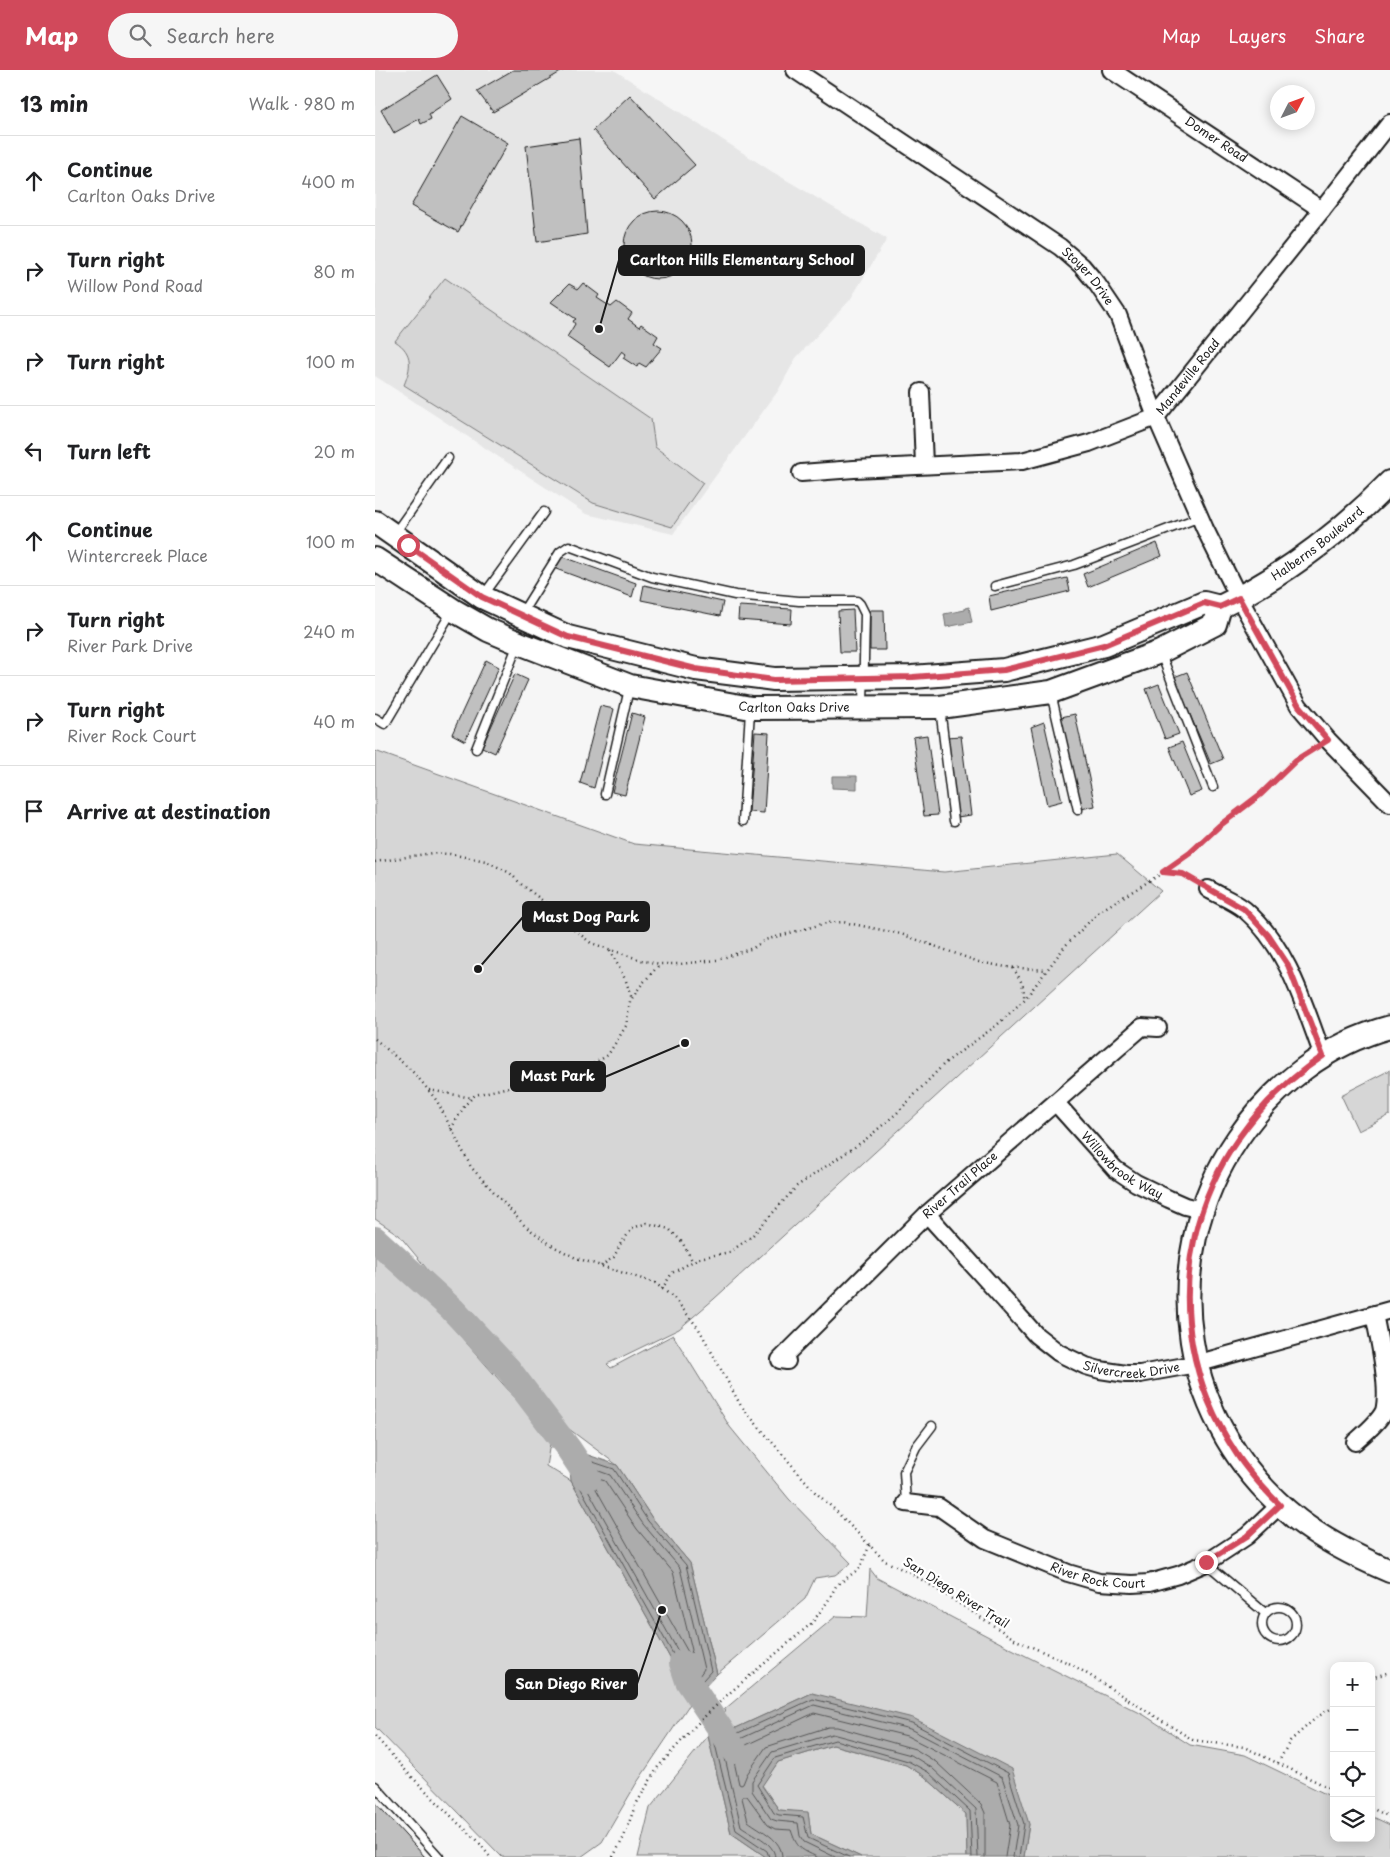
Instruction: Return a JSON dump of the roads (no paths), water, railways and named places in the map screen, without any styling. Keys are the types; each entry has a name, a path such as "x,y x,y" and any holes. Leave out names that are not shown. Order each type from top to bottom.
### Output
{"main road":[{"name":"Halberns Boulevard","path":"1229,603 1291,565 1352,518 1390,482"},
{"name":"Carlton Oaks Drive","path":"375,522 497,614 519,643 630,686 751,708 940,707 1051,692 1160,652 1215,624 1229,603"},
{"name":"Carlton Oaks Drive","path":"375,559 453,610 497,614 568,637 696,669 774,680 913,677 1004,670 1104,645 1204,603 1229,603"},
{"path":"1390,1028 1353,1040 1306,1067 1275,1094 1246,1127 1221,1168 1201,1210 1195,1232 1189,1276 1189,1320 1196,1364 1212,1411 1223,1433 1251,1475 1280,1505 1309,1529 1334,1545 1390,1571"}],"street":[{"name":"Stoyer Drive","path":"795,70 1060,247 1082,266 1097,284 1118,315 1156,416 1200,517 1229,603 1299,706 1328,740 1388,798"},
{"name":"Domer Road","path":"1111,70 1322,210"},
{"name":"Mandeville Road","path":"801,474 924,465 1022,461 1089,443 1156,416 1390,123"},
{"path":"921,392 924,465"},
{"path":"1208,889 1244,909 1278,949 1295,983 1323,1056"},
{"name":"River Trail Place","path":"787,1361 780,1360 927,1214 1142,1027 1158,1028"},
{"name":"Willowbrook Way","path":"1056,1103 1115,1169 1136,1183 1169,1199 1201,1210"},
{"name":"Silvercreek Drive","path":"927,1214 1036,1335 1059,1353 1085,1366 1120,1373 1154,1372 1196,1364 1390,1310"},
{"path":"1355,1442 1378,1421 1388,1401 1388,1382 1373,1314"},
{"name":"River Rock Court","path":"906,1503 939,1507 985,1539 1068,1573 1099,1582 1132,1584 1149,1583 1178,1576 1206,1562 1247,1536 1280,1505"}],"lane":[{"path":"394,535 448,458"},
{"path":"497,614 544,512"},
{"path":"995,586 1074,565 1200,517"},
{"path":"497,614 566,547 573,547 652,577 735,594 799,601 857,602 861,604 865,614 863,707"},
{"path":"375,718 385,724 453,610"},
{"path":"476,749 519,643"},
{"path":"1160,652 1213,787"},
{"path":"605,794 630,686"},
{"path":"1051,692 1078,810"},
{"path":"940,707 954,821"},
{"path":"743,821 751,708"},
{"path":"906,1503 904,1472 916,1447 932,1426"},
{"path":"1206,1562 1265,1613"},
{"path":"1274,1607 1286,1608 1290,1611 1295,1621 1294,1632 1280,1641 1269,1638 1265,1634 1261,1623 1265,1613 1274,1607"},
{"path":"375,1786 439,1857"}],"water":[{"path":"969,607 972,622 946,627 944,614 965,610 965,608"},
{"path":"832,776 857,776 857,789 832,788"},
{"path":"568,1448 617,1465 652,1518 690,1563 717,1674 693,1699 571,1481"},
{"path":"812,1693 913,1718 1012,1769 1029,1824 1024,1857 967,1857 966,1814 924,1776 906,1765 833,1745 778,1762 762,1786 779,1810 808,1812 811,1834 861,1857 766,1857 731,1833 708,1736 708,1720 736,1728"}],"waterway":[{"path":"375,1239 452,1309 509,1370 568,1448 588,1478"},
{"path":"682,1663 688,1681 735,1751"}],"place":[{"name":"Carlton Hills Elementary School","path":"599,329"},
{"name":"Mast Dog Park","path":"478,969"},
{"name":"Mast Park","path":"685,1043"},
{"name":"San Diego River","path":"662,1610"}]}
